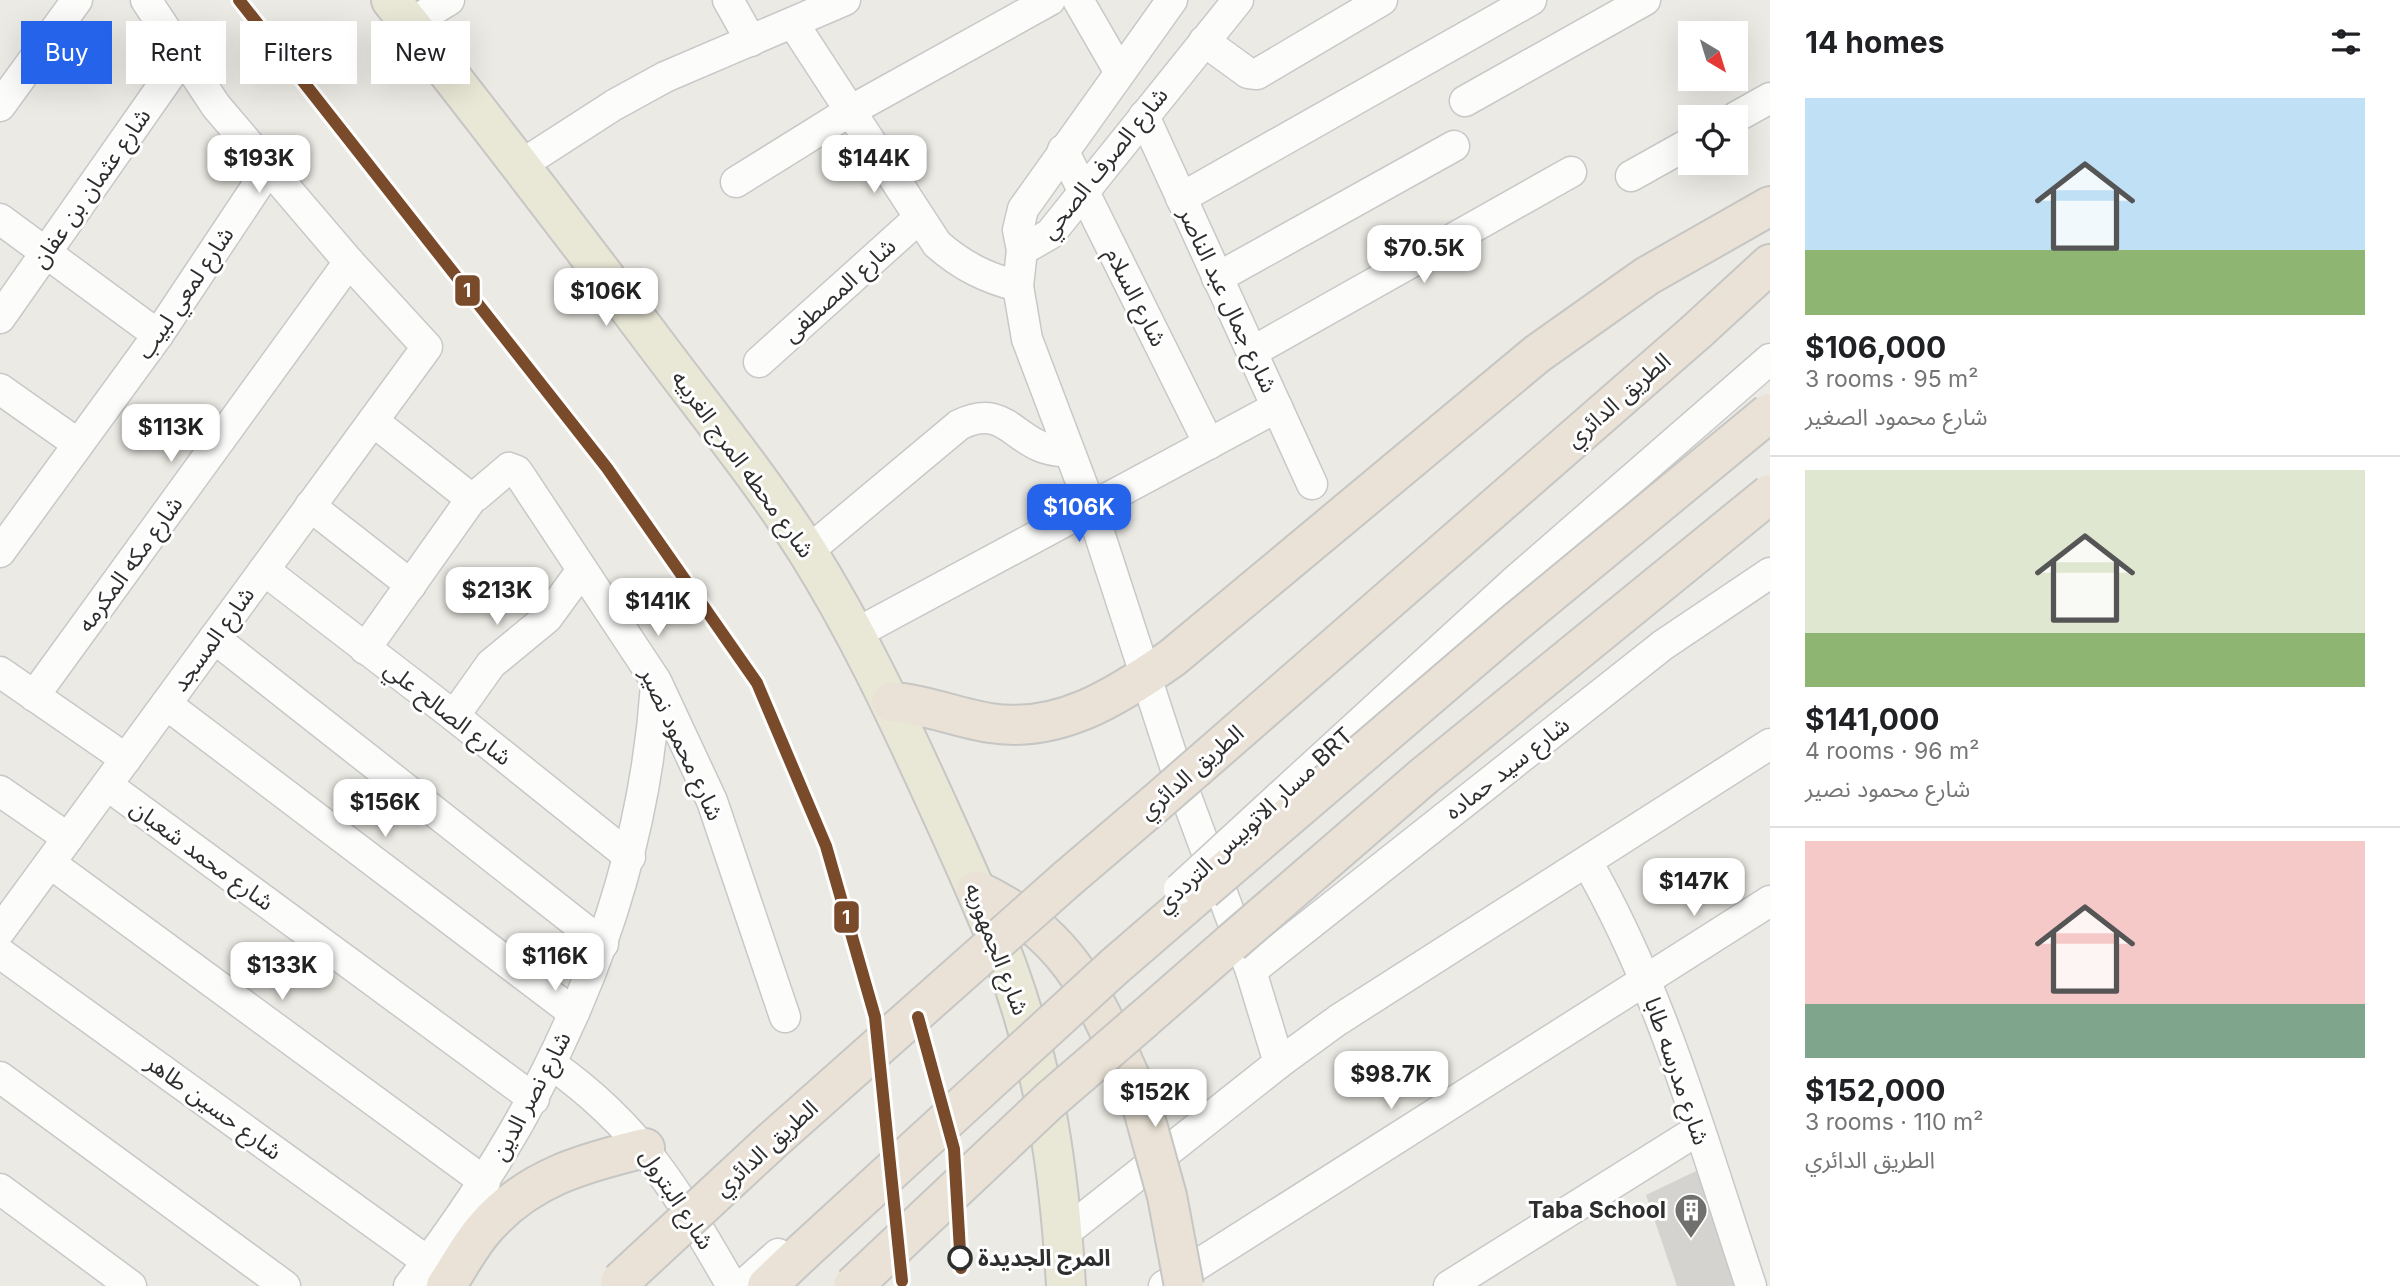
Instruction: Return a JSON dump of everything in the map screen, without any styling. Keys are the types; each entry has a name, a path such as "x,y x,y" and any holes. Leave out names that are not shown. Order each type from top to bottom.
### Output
{"highway":[{"path":"891,702 920,705 991,723 1030,725 1061,720 1146,677 1537,354 1647,276 1770,206"},
{"name":"الطريق الدائري","path":"616,1286 939,991 1696,332 1770,264"},
{"path":"767,1286 1115,966 1466,664 1770,413"},
{"path":"853,1286 1049,1101 1404,793 1770,494"},
{"path":"976,890 1025,917 1065,955 1095,1000 1140,1099 1167,1196 1184,1286"},
{"path":"437,1274 521,1194 564,1170 645,1148"}],"main road":[{"name":"شارع محطه المرج الغربيه","path":"401,12 521,165 743,458 807,552 855,634"},
{"name":"شارع الجمهوريه","path":"855,634 891,702 976,890 1007,968 1032,1047 1050,1129 1063,1234 1066,1286"}],"street":[{"path":"0,106 77,0"},
{"path":"146,0 159,21"},
{"path":"401,12 449,0"},
{"path":"727,0 751,41"},
{"path":"736,182 850,111 1050,0"},
{"path":"1078,0 1119,71"},
{"name":"شارع الصرف الصحي","path":"1172,0 1023,209 1018,230 1022,250 1050,234 1238,0"},
{"path":"1203,41 1248,74 1257,74 1382,0"},
{"path":"1181,198 1531,0"},
{"path":"1465,101 1645,0"},
{"path":"521,165 614,105 665,77 836,2"},
{"path":"793,23 937,244 958,262 988,278 1018,286"},
{"name":"شارع عثمان بن عفان","path":"0,318 164,84"},
{"path":"200,84 216,106 349,262"},
{"path":"1748,111 1770,99"},
{"name":"شارع جمال عبد الناصر","path":"1144,116 1312,484"},
{"path":"1217,278 1454,146"},
{"name":"شارع السلام","path":"1063,150 1209,444"},
{"path":"1631,176 1678,150"},
{"name":"شارع لمعي لبيب","path":"0,550 158,335 269,168"},
{"path":"1252,352 1571,172"},
{"name":"شارع المصطفى","path":"759,362 919,218"},
{"path":"0,219 158,335"},
{"path":"1022,250 1018,286 1027,339 1091,508 1201,839 1251,971 1279,1063"},
{"name":"شارع المسجد","path":"5,916 50,863 427,347 349,262"},
{"name":"شارع مكه المكرمه","path":"34,696 349,262"},
{"name":"مسار الاتوبيس الترددي BRT","path":"742,1286 1516,580 1770,359"},
{"path":"0,389 78,444"},
{"path":"855,634 1277,407"},
{"path":"807,552 959,425 970,419 995,419 1012,427 1035,446 1069,451"},
{"path":"365,649 472,498 373,421"},
{"name":"شارع محمود نصير","path":"472,498 509,468 515,468 656,681 712,802 785,1017"},
{"path":"310,506 411,585"},
{"name":"شارع الصالح علي","path":"264,570 454,716 630,857"},
{"path":"454,716 491,664 547,618 582,570"},
{"name":"شارع سيد حماده","path":"1251,971 1663,645 1770,573"},
{"path":"214,638 603,944"},
{"path":"0,672 126,759"},
{"name":"شارع نصر الدين","path":"409,1286 437,1274 485,1182 534,1099 603,944 630,857 644,788 656,681"},
{"path":"166,704 574,1013"},
{"path":"1063,1234 1279,1063 1338,1020 1770,744"},
{"name":"شارع محمد شعبان","path":"107,785 534,1099"},
{"path":"0,791 68,838"},
{"name":"شارع مدرسه طابا","path":"1587,862 1619,918 1646,979 1751,1286"},
{"path":"50,863 485,1182"},
{"path":"1164,1286 1770,901"},
{"name":"شارع حسين طاهر","path":"0,953 437,1274"},
{"name":"شارع البترول","path":"551,1064 601,1102 645,1148 683,1201 732,1286"},
{"path":"0,1077 285,1286"},
{"path":"1458,1284 1698,1130"},
{"path":"0,1189 131,1286"}],"building":[{"name":"Taba School","path":"1698,1170 1737,1286 1677,1286 1646,1195"}],"transit line":[{"name":"1","path":"239,0 607,468 757,683 826,846 875,1017 902,1281"},
{"name":"1","path":"918,1017 954,1149 961,1268"}],"place":[{"name":"Taba School","path":"1691,1240"},
{"name":"المرج الجديدة","path":"960,1258"}]}
